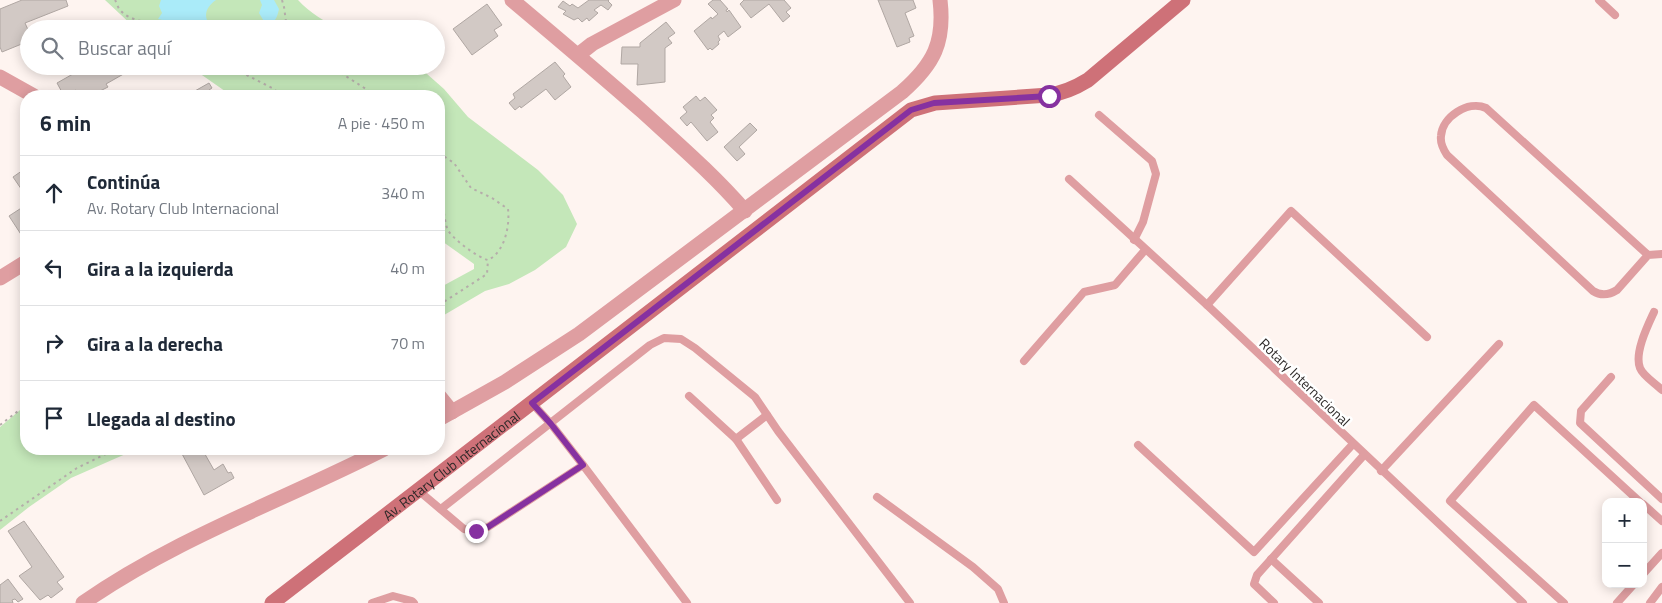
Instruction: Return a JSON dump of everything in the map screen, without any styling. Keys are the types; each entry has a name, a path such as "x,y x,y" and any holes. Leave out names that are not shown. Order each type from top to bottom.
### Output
{"main road":[{"name":"Av. Rotary Club Internacional","path":"272,603 911,110 934,103 1049,96 1076,88 1183,0"}],"street":[{"path":"512,0 578,55 701,164 745,211"},
{"path":"578,55 592,44 674,0"},
{"path":"445,415 505,382 580,334 916,80 934,55 938,44 942,21 940,0"},
{"path":"0,77 23,90"},
{"path":"0,278 20,266"},
{"path":"83,603 131,572 170,550 372,455"}],"lane":[{"path":"1599,0 1615,15"},
{"path":"1648,255 1486,108 1479,105 1468,106 1448,121 1442,130 1440,138 1442,148 1447,155 1593,291 1611,294 1617,290 1648,255 1662,254"},
{"path":"1099,115 1152,161 1155,168 1156,174 1143,222 1134,240"},
{"name":"Rotary Internacional","path":"1070,179 1523,603"},
{"path":"1206,305 1291,211 1427,337"},
{"path":"1024,361 1084,292 1115,285 1145,250"},
{"path":"1654,312 1640,348 1639,364 1640,370 1662,390"},
{"path":"441,510 650,345 664,338 681,339 695,348 755,397 910,603"},
{"path":"1381,470 1499,344"},
{"path":"1611,377 1581,411 1580,423 1662,499"},
{"path":"689,396 736,439 778,500"},
{"path":"532,403 583,465 687,603"},
{"path":"1564,603 1450,501 1534,405 1636,498"},
{"path":"736,439 767,415"},
{"path":"1138,445 1254,552 1353,444"},
{"path":"1274,603 1254,584 1256,575 1364,455"},
{"path":"419,491 464,529 476,531 488,527 583,465"},
{"path":"877,497 973,567 998,589 1004,603"},
{"path":"1647,508 1662,521"},
{"path":"1647,570 1662,553"},
{"path":"1271,559 1319,603"},
{"path":"1650,603 1662,587"},
{"path":"1617,603 1630,588"},
{"path":"372,603 393,596 414,603"}],"path":[{"path":"115,0 120,11 130,18 138,20"},
{"path":"282,0 286,20"},
{"path":"247,75 275,90"},
{"path":"344,75 368,90"},
{"path":"445,157 454,163 471,188 508,208 509,220 506,233 495,257 488,260"},
{"path":"445,216 448,232 470,250 488,260"},
{"path":"445,301 487,274 488,260"},
{"path":"0,425 20,410"},
{"path":"0,521 77,468 104,455"}],"green space":[{"path":"105,0 298,0 324,20 126,20"},
{"path":"202,75 428,75 445,90 223,90"},
{"path":"445,90 468,117 538,170 563,195 577,224 566,247 535,270 509,284 485,291 445,314 445,285 474,269 474,264 445,243"},
{"path":"20,410 20,455 123,455 71,478 0,530 0,427"}],"water":[{"path":"161,0 216,0 207,10 207,20 158,19 162,13 159,6"},
{"path":"260,0 274,0 279,9 274,20 263,20 259,13 262,5"}],"building":[{"path":"22,0 66,0 68,6 33,20 20,20 20,45 2,52 0,47 0,9"},
{"path":"589,0 609,0 612,5 608,10 601,5 594,10 598,13 589,21 587,18 582,22 578,18 574,20 563,14 566,11 558,7 563,1 570,6 572,4 578,8"},
{"path":"713,0 720,0 728,9 726,10 727,12 729,10 741,27 728,37 724,31 718,36 719,44 712,50 710,48 708,50 694,31 711,17 712,19 718,14 708,4"},
{"path":"744,0 784,0 791,8 786,12 790,16 783,22 769,4 751,18 740,4"},
{"path":"878,0 913,0 916,8 905,13 914,36 909,38 910,42 897,47"},
{"path":"487,4 502,25 494,30 498,36 472,55 453,29"},
{"path":"666,22 675,33 668,38 672,43 665,48 665,82 637,85 638,64 621,64 622,47 640,47 640,43"},
{"path":"555,62 565,74 563,76 571,87 555,100 546,89 521,108 520,106 515,110 509,103 515,98 513,94"},
{"path":"71,75 122,75 106,84 108,87 102,90 61,90 57,83"},
{"path":"209,83 212,88 209,90 197,90"},
{"path":"696,96 700,101 705,97 717,110 711,115 714,118 710,122 718,132 707,141 691,122 687,126 680,118 687,112 683,107"},
{"path":"750,123 757,130 739,147 745,154 737,161 724,147"},
{"path":"20,172 20,187 13,177"},
{"path":"20,209 20,233 9,216"},
{"path":"183,455 205,455 214,470 223,464 228,473 231,472 234,478 204,495"},
{"path":"24,521 64,577 57,582 63,589 51,598 48,595 40,600 19,576 32,567 8,531"},
{"path":"8,579 23,599 18,602 15,599 12,600 13,603 0,603 0,585"}],"route":[{"path":"476,531 488,527 583,465 532,403 911,110 934,103 1049,96"}]}
